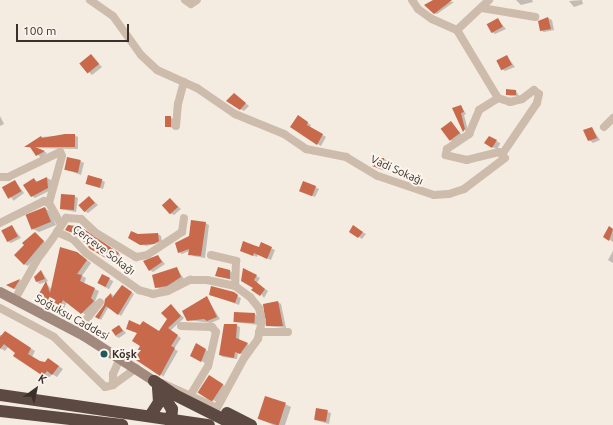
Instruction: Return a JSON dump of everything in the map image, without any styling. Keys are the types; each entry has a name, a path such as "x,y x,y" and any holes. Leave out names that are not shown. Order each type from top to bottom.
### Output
{"highway":[{"path":"156,384 235,425"},
{"path":"150,416 159,402 156,384"},
{"path":"156,384 172,408 172,422"},
{"path":"0,395 150,416 172,422 209,425"},
{"path":"175,395 184,406 186,423"},
{"path":"217,408 251,425"},
{"path":"0,410 122,425"}],"main road":[{"name":"Soğuksu Caddesi","path":"0,292 76,332 136,368 156,384"}],"street":[{"name":"Vadi Sokağı","path":"90,0 113,16 150,64 197,88 235,114 284,134 306,149 346,157 378,176 425,194 443,195 464,189 505,158 503,153 537,103 539,94 534,90 522,99 510,102 498,98"},
{"path":"184,0 191,4 197,0"},
{"path":"412,0 418,9 432,20 457,30 498,94 498,98 480,110 469,134 448,148 445,153 450,157 467,160 503,153"},
{"path":"457,30 489,0"},
{"path":"482,8 535,17"},
{"path":"176,126 178,104 184,82"},
{"path":"604,128 613,118"},
{"path":"0,177 8,177 60,152 62,156 49,203 59,228"},
{"path":"0,223 38,202 49,203"},
{"path":"59,228 66,218 81,219 107,241 136,257 147,255 182,232 184,218"},
{"name":"Çerçeve Sokağı","path":"15,299 37,260 59,228 73,238 86,253 140,290 153,294 168,291 190,280 207,280 235,286 250,297 259,308 262,321 259,332 217,408"},
{"path":"211,255 236,261 235,286"},
{"path":"76,332 100,302"},
{"path":"0,308 54,337 94,378 105,387 112,385 136,368"},
{"path":"181,326 212,327 216,332 208,366 191,394"},
{"path":"259,332 288,332"},
{"path":"112,385 113,374 120,358"},
{"name":"Soğuksu Caddesi","path":"156,384 191,394 217,408"}],"building":[{"path":"433,0 452,0 434,14 424,5"},
{"path":"548,17 551,29 540,31 538,21"},
{"path":"498,18 503,27 491,33 487,24"},
{"path":"91,54 99,64 88,74 79,63"},
{"path":"507,55 512,65 501,70 496,60"},
{"path":"506,89 516,90 516,95 506,95"},
{"path":"234,93 246,103 240,110 226,101"},
{"path":"461,105 464,112 461,113 465,129 463,132 452,108"},
{"path":"298,115 308,122 307,125 323,134 317,145 290,127"},
{"path":"165,116 171,116 171,127 165,127"},
{"path":"451,121 460,133 450,141 441,129"},
{"path":"592,127 597,138 588,141 583,130"},
{"path":"65,134 75,134 75,147 35,147 45,151 36,156 30,147 24,147 41,136 42,138"},
{"path":"489,136 497,140 492,148 484,143"},
{"path":"67,157 81,160 78,173 64,170"},
{"path":"384,158 386,171 372,166 372,159"},
{"path":"88,175 102,179 100,188 86,184"},
{"path":"47,177 48,188 31,197 23,185 34,178 36,182"},
{"path":"15,180 21,191 8,199 2,187"},
{"path":"303,181 316,186 312,196 299,191"},
{"path":"61,194 75,195 74,210 60,209"},
{"path":"89,196 95,203 84,212 78,205"},
{"path":"170,198 178,207 170,214 162,205"},
{"path":"45,207 51,222 32,230 26,215"},
{"path":"191,220 206,222 201,256 188,255 189,249 178,253 175,243 189,236"},
{"path":"12,225 18,237 7,242 1,230"},
{"path":"68,225 76,226 75,234 65,230"},
{"path":"353,225 363,232 358,238 349,232"},
{"path":"609,226 613,229 609,241 603,237"},
{"path":"84,229 119,253 113,262 90,249 77,235"},
{"path":"131,231 138,234 158,233 159,241 154,244 140,245 128,238"},
{"path":"35,232 44,241 24,265 14,255 24,245 22,243"},
{"path":"243,241 259,247 261,242 272,247 267,259 254,253 253,256 240,251"},
{"path":"60,247 77,252 87,260 77,274 82,275 80,281 95,288 91,298 94,301 81,314 63,300 58,310 36,299 46,281 50,293"},
{"path":"158,255 162,262 149,271 143,261"},
{"path":"177,267 181,277 167,286 155,288 152,275"},
{"path":"218,267 230,270 230,279 215,276"},
{"path":"243,268 257,275 254,280 265,289 260,296 251,290 253,288 241,281"},
{"path":"41,270 45,279 36,282 34,277"},
{"path":"102,274 110,278 105,287 97,283"},
{"path":"20,279 14,289 6,285"},
{"path":"122,285 132,292 118,315 106,306 99,319 95,317 104,305 105,299 111,293 112,298"},
{"path":"211,286 234,292 238,295 235,303 209,295"},
{"path":"207,296 217,317 207,321 204,319 187,321 182,311"},
{"path":"278,301 283,326 266,326 263,304"},
{"path":"171,304 181,316 168,328 178,335 171,346 175,348 160,376 133,358 140,346 132,341 137,333 126,329 129,320 140,325 143,321 159,331 167,319 161,313"},
{"path":"234,312 255,313 254,323 233,322"},
{"path":"224,324 237,324 236,338 248,343 240,354 235,352 234,358 219,355"},
{"path":"119,325 123,331 115,336 112,330"},
{"path":"5,331 31,348 28,354 40,361 45,362 48,358 59,366 52,375 47,371 43,376 13,356 15,353 4,344 0,349 0,337"},
{"path":"196,343 206,349 201,362 190,356"},
{"path":"209,375 223,384 212,402 198,393"},
{"path":"265,396 286,403 279,425 258,419"},
{"path":"316,408 328,410 326,422 314,420"}],"place":[{"name":"Köşk","path":"104,354"}]}
